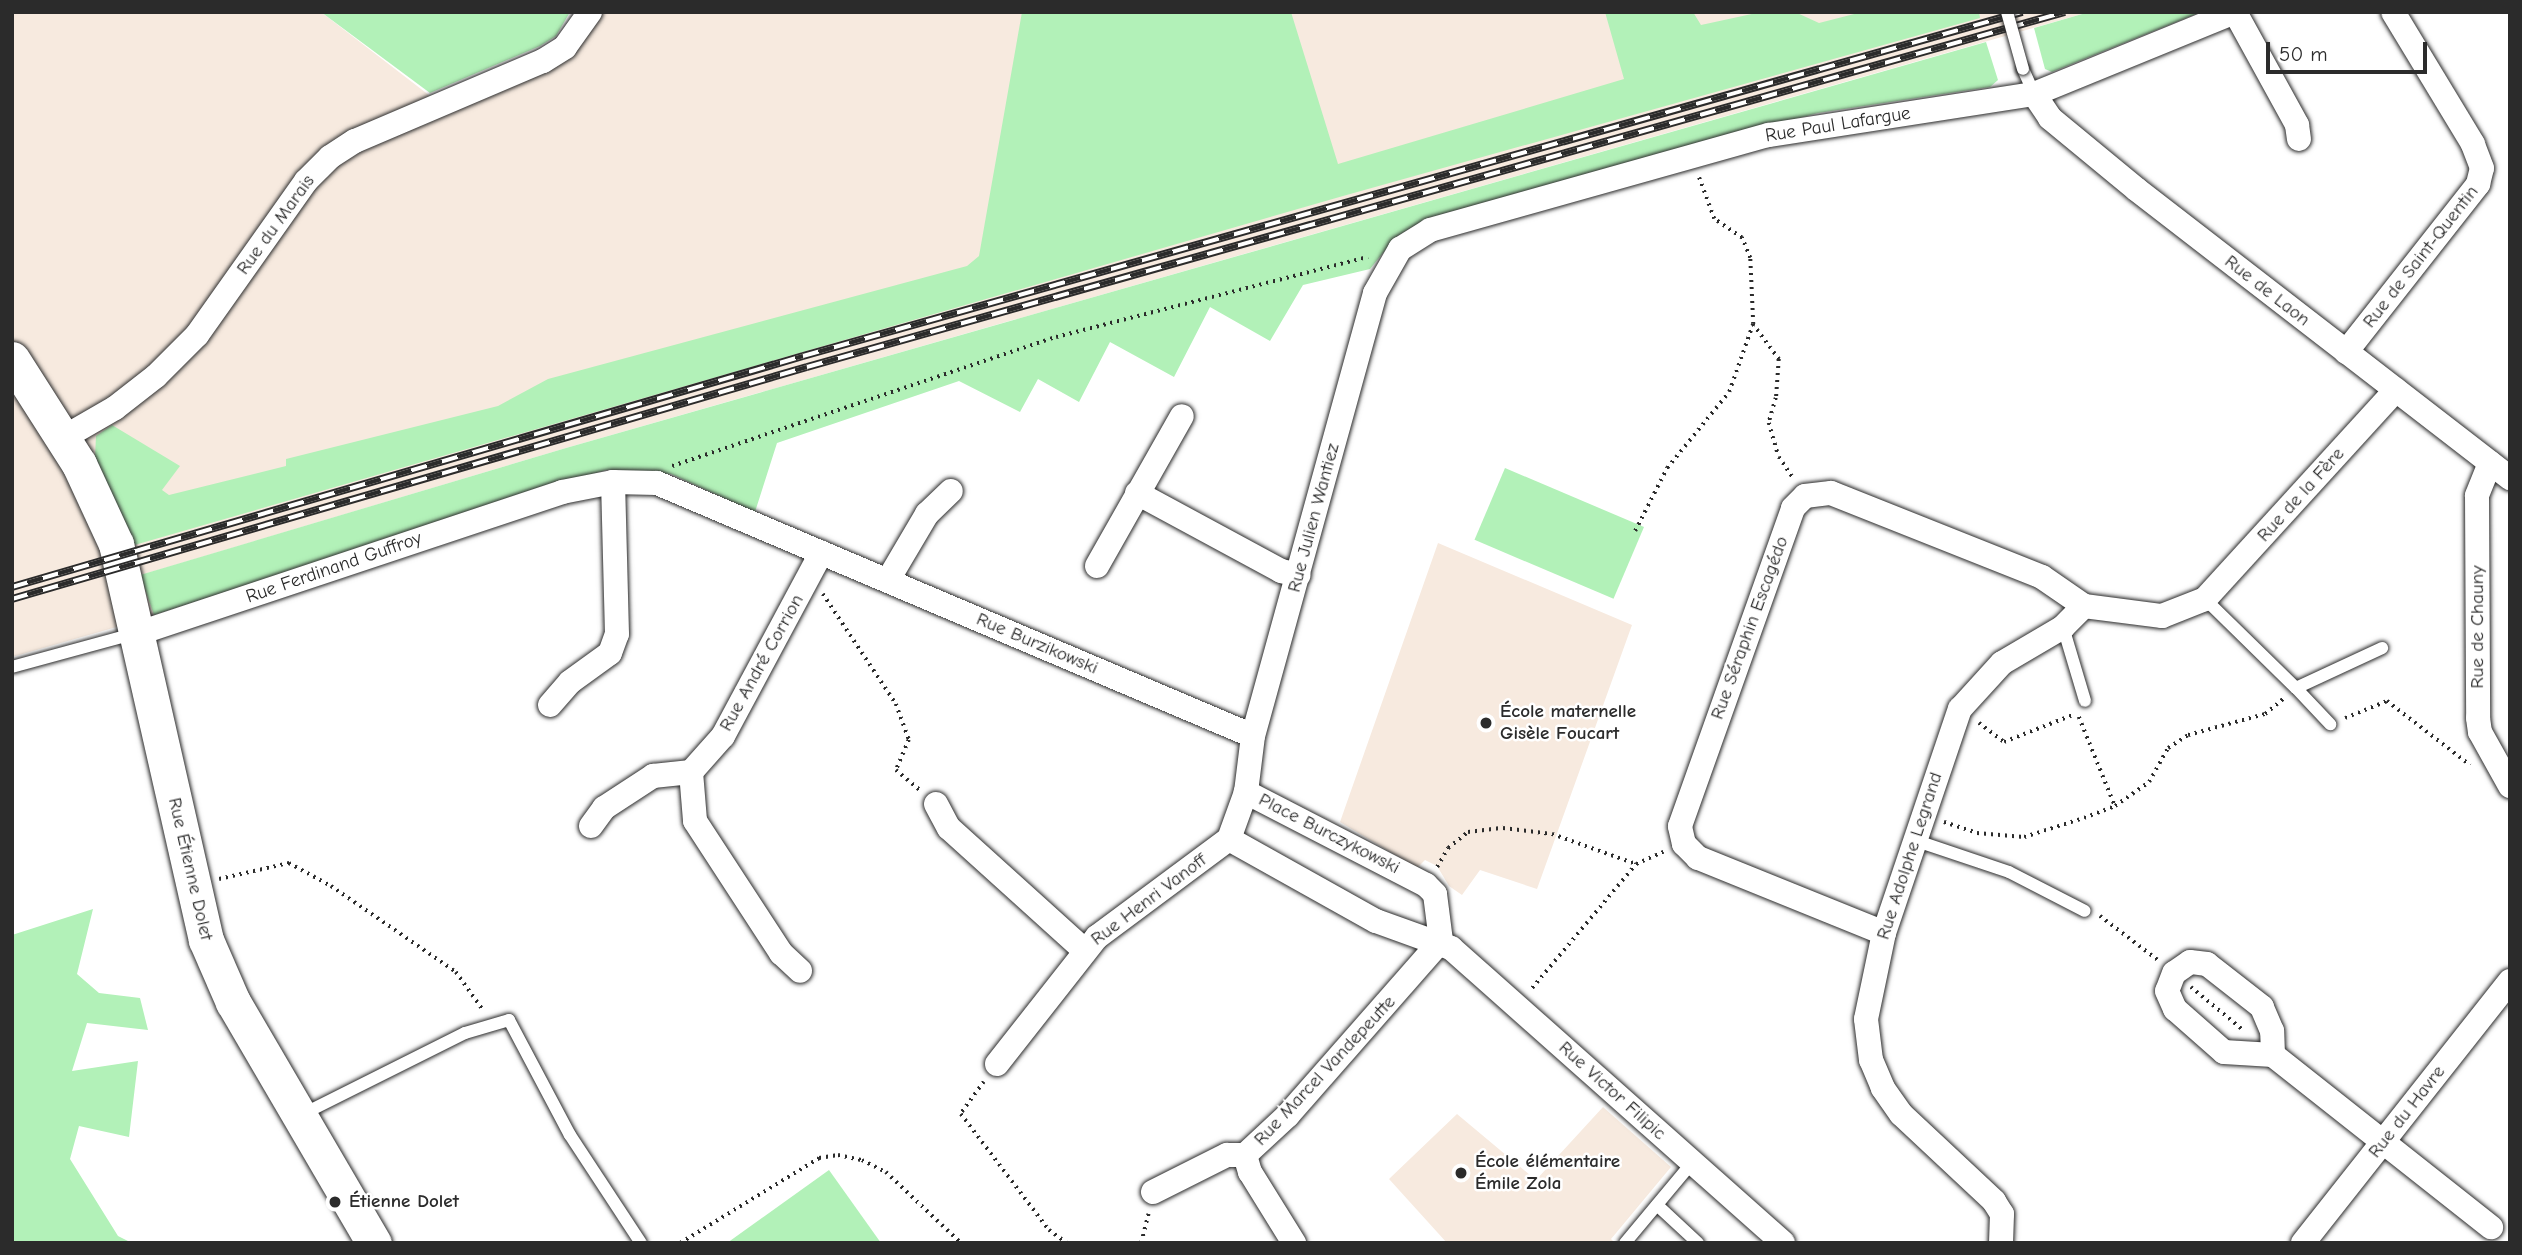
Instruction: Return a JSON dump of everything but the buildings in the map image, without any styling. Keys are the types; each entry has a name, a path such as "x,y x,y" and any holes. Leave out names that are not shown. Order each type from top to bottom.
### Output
{"street":[{"name":"Rue du Marais","path":"63,438 115,408 156,376 197,335 306,181 330,157 355,141 543,61 565,47 590,12"},
{"name":"Rue Paul Lafargue","path":"1400,249 1430,230 1693,156 1824,124 2034,94 2235,12"},
{"path":"2235,12 2297,125 2299,139"},
{"name":"Rue de Saint-Quentin","path":"2346,352 2477,184 2482,168 2473,145 2393,12"},
{"name":"Rue de Laon","path":"2034,94 2050,118 2136,189 2500,471"},
{"name":"Rue Julien Wantiez","path":"1246,792 1253,736 1375,293 1400,249"},
{"name":"Rue Étienne Dolet","path":"12,359 93,489 116,544 139,633 191,888 220,976 374,1243"},
{"name":"Rue de la Fère","path":"2205,599 2396,390"},
{"path":"1097,566 1182,416"},
{"name":"Rue de Chauny","path":"2500,471 2477,496 2478,718 2480,732 2505,778"},
{"path":"550,705 570,682 610,653 617,634 613,482"},
{"name":"Rue Ferdinand Guffroy","path":"139,633 538,499 613,482 657,482"},
{"name":"Rue Burzikowski","path":"657,482 1253,736"},
{"path":"888,580 927,514 951,491"},
{"path":"1137,493 1281,571 1299,575"},
{"path":"1805,496 1831,493 2042,577 2084,606 2162,616 2205,599"},
{"name":"Rue Séraphin Escagédo","path":"1684,844 1680,826 1793,508 1805,496"},
{"name":"Rue André Corrion","path":"691,772 723,736 821,553"},
{"name":"Rue Adolphe Legrand","path":"2001,1243 2002,1214 1994,1201 1901,1114 1871,1060 1866,1019 1884,933 1913,840 1960,709 2002,663 2063,627 2084,606"},
{"path":"590,826 604,808 653,776 691,772 695,821 781,953 800,971"},
{"name":"Place Burczykowski","path":"1229,839 1246,792 1426,885"},
{"path":"936,804 949,828 1084,950"},
{"path":"1229,839 1396,931 1441,941 1435,894 1426,885"},
{"name":"Rue Henri Vanoff","path":"997,1064 1084,950 1229,839"},
{"path":"1684,844 1698,858 1884,933"},
{"name":"Rue Victor Filipic","path":"1441,941 1783,1243"},
{"name":"Rue Marcel Vandepeutte","path":"1153,1192 1227,1155 1245,1155 1288,1115 1441,941"},
{"path":"2273,1055 2272,1031 2262,1007 2207,964 2190,962 2174,972 2167,991 2175,1009 2224,1052 2273,1055 2491,1227"},
{"name":"Rue du Havre","path":"2303,1243 2510,981"},
{"path":"1245,1155 1250,1172 1294,1243"}],"lane":[{"path":"2007,12 2023,68 2034,94"},
{"path":"2205,599 2330,724"},
{"path":"2063,627 2085,701"},
{"name":"Rue Ferdinand Guffroy","path":"12,667 139,633"},
{"path":"2296,688 2382,648"},
{"path":"1913,840 2009,872 2085,911"},
{"path":"299,1116 492,1023 509,1020 570,1135 641,1243"},
{"path":"1625,1243 1692,1163"},
{"path":"1657,1205 1698,1243"}],"path":[{"path":"1635,531 1667,468 1729,392 1753,324 1750,258 1742,238 1714,219 1693,156"},
{"path":"657,482 674,464 1056,337 1400,249"},
{"path":"1753,324 1779,359 1776,398 1769,423 1779,457 1805,496"},
{"path":"810,575 897,704 909,740 896,770 936,804"},
{"path":"1922,815 1977,833 2024,837 2115,806 2149,782 2168,748 2178,741 2221,723 2265,714 2296,688"},
{"path":"2330,724 2387,701 2485,777 2505,778"},
{"path":"1960,709 2004,742 2077,713 2115,806"},
{"path":"1426,885 1448,848 1468,832 1503,828 1552,834 1636,864"},
{"path":"1517,1006 1636,864 1684,844"},
{"path":"191,888 247,869 289,863 331,886 456,972 492,1023"},
{"path":"997,1064 961,1114 1049,1230 1067,1243"},
{"path":"680,1243 819,1158 838,1155 862,1160 886,1172 961,1243"},
{"path":"1141,1243 1153,1192"}],"shaded area":[{"path":"12,12 321,12 447,109 600,12 2089,12 566,448 141,575 155,616 12,657"},
{"name":"École maternelle Gisèle Foucart","path":"1438,543 1632,625 1537,889 1480,870 1462,895 1449,886 1437,866 1425,860 1417,868 1340,822"},
{"name":"École élémentaire Émile Zola","path":"1603,1107 1671,1167 1611,1239 1615,1243 1447,1243 1389,1179 1457,1114 1536,1180"}],"green space":[{"path":"321,12 570,12 556,36 540,46 430,93"},
{"path":"1022,12 1291,12 1338,164 1624,79 1605,12 1693,12 1701,25 1761,12 1795,12 1819,23 1862,12 1979,12 1980,18 1343,196 131,546 95,457 96,436 112,425 180,466 162,490 169,495 286,466 286,459 498,406 548,379 967,266 979,256"},
{"path":"2089,12 2201,12 2052,72 2045,69 2034,28"},
{"path":"1986,42 1998,80 1990,87 1818,113 1428,218 1396,237 1370,269 1303,285 1270,341 1210,307 1174,377 1110,342 1079,402 1038,379 1020,412 959,381 777,443 755,512 671,474 606,470 154,615 140,575 566,448"},
{"path":"1505,468 1644,527 1614,599 1475,540"},
{"path":"93,909 77,974 99,993 140,998 148,1030 87,1023 72,1071 138,1061 129,1137 79,1126 70,1159 118,1236 132,1243 12,1243 12,935"},
{"path":"829,1170 881,1243 727,1243"}],"railway":[{"path":"12,587 803,356 2022,12"},
{"path":"12,599 807,367 2065,12"}],"place":[{"name":"École maternelle Gisèle Foucart","path":"1486,723"},
{"name":"École élémentaire Émile Zola","path":"1461,1173"},
{"name":"Étienne Dolet","path":"335,1202"}]}
